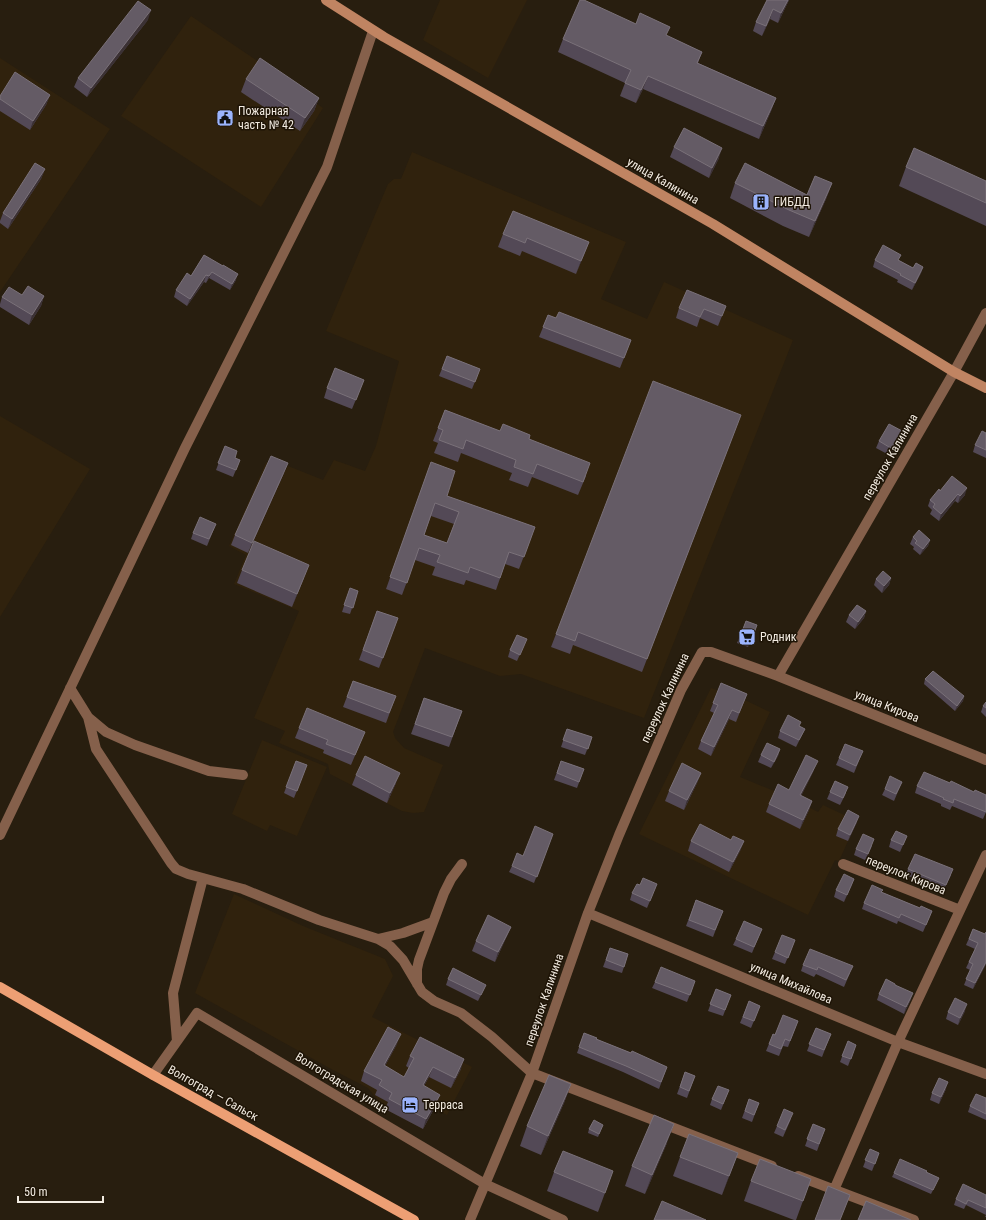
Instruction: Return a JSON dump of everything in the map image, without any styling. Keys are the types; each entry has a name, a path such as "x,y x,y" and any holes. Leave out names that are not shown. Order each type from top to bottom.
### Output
{"main road":[{"name":"Волгоград — Сальск","path":"0,987 414,1220"}],"street":[{"name":"улица Калинина","path":"326,0 373,31 713,224 954,372 986,388"},
{"path":"0,835 188,442 327,167 373,31"},
{"name":"переулок Калинина","path":"470,1220 532,1073 588,913 619,835 681,690 702,652 712,652 778,676 954,372 986,313"},
{"name":"улица Кирова","path":"778,676 986,760"},
{"path":"70,688 88,718 96,749 170,863 176,869 243,889 319,920 378,939 390,946 403,960 422,992 434,1001 461,1013 492,1037 532,1073 914,1220"},
{"path":"88,718 106,732 135,745 209,771 243,775"},
{"path":"834,1190 898,1042 986,855"},
{"path":"417,984 417,969 434,922 447,888 462,864"},
{"name":"переулок Кирова","path":"843,864 960,910"},
{"path":"177,1041 173,993 203,878"},
{"name":"улица Михайлова","path":"588,913 898,1042 986,1074"},
{"path":"378,939 403,934 434,922"},
{"name":"Волгоградская улица","path":"154,1075 197,1012 485,1184 563,1220"}],"shaded area":[{"path":"440,0 527,0 488,78 423,40"},
{"path":"191,16 323,108 261,207 121,116"},
{"path":"0,58 110,129 0,292"},
{"path":"412,152 626,242 601,299 647,319 664,282 793,340 644,718 521,674 500,676 425,648 393,732 395,738 404,748 443,765 424,812 413,813 402,811 330,774 328,764 279,743 285,731 254,718 299,611 234,584 246,555 229,546 266,462 285,471 288,466 323,480 334,460 365,471 376,446 399,361 326,331 388,184 394,179 401,179"},
{"path":"0,416 90,469 0,617"},
{"path":"711,688 747,701 770,712 740,777 786,796 818,812 823,805 857,821 839,861 835,860 808,915 639,834"},
{"path":"262,740 327,767 297,836 270,825 267,831 232,814"},
{"path":"234,894 303,926 385,959 393,976 372,1017 472,1067 447,1115 434,1108 423,1129 385,1109 368,1088 195,993"}],"building":[{"path":"580,0 584,0 636,24 640,13 670,27 666,35 702,52 697,63 776,98 763,126 648,76 641,90 625,83 631,70 563,39"},
{"path":"767,0 788,0 781,13 773,9 766,26 756,22"},
{"path":"138,1 151,10 91,88 78,78"},
{"path":"260,58 319,98 305,118 246,79"},
{"path":"15,72 50,95 33,121 0,99 0,96"},
{"path":"684,128 722,148 712,168 674,147"},
{"path":"914,148 986,181 986,203 906,167"},
{"path":"35,163 45,169 12,219 3,213"},
{"path":"745,163 807,195 815,176 832,183 815,221 789,210 735,183"},
{"path":"513,211 589,242 581,261 527,238 525,243 503,234"},
{"path":"883,245 901,255 898,260 913,268 916,263 923,267 915,283 875,260"},
{"path":"204,255 238,274 232,284 212,272 209,276 206,275 190,299 176,290 187,273 191,276"},
{"path":"28,286 44,296 32,315 2,297 9,287 22,295"},
{"path":"687,290 726,306 722,316 704,309 700,317 679,308"},
{"path":"559,312 631,340 624,358 543,327 548,315 556,318"},
{"path":"447,356 480,369 475,382 442,369"},
{"path":"335,368 364,380 356,400 327,388"},
{"path":"653,381 741,415 647,659 578,632 575,641 556,634"},
{"path":"445,410 500,431 503,424 530,435 529,439 590,463 583,482 537,464 533,474 514,467 516,460 466,440 463,449 439,440 443,430 438,428"},
{"path":"889,424 904,432 894,450 879,441"},
{"path":"982,431 986,433 986,450 975,445"},
{"path":"225,446 237,451 235,458 240,460 236,470 218,463"},
{"path":"271,456 288,463 252,543 235,535"},
{"path":"431,462 455,471 447,496 535,527 524,557 509,552 500,578 470,567 468,573 437,562 440,555 419,548 407,583 390,577","holes":["435,503 459,512 447,543 424,535"]},
{"path":"952,476 967,488 960,496 958,494 941,514 933,507 935,504 930,500 939,489 940,491"},
{"path":"200,517 216,524 209,539 193,533"},
{"path":"919,530 930,540 923,549 915,543 917,541 913,537"},
{"path":"254,541 309,565 297,594 242,570"},
{"path":"883,571 891,578 884,586 876,579"},
{"path":"350,588 358,591 353,608 344,605"},
{"path":"857,605 866,611 858,622 849,615"},
{"path":"377,611 398,618 383,658 363,650"},
{"path":"746,621 757,625 751,641 740,637"},
{"path":"517,635 527,639 520,655 510,650"},
{"path":"933,671 964,696 957,706 925,679"},
{"path":"353,681 396,696 389,713 347,697"},
{"path":"721,683 747,694 739,713 732,710 714,747 701,741 718,705 713,703"},
{"path":"424,698 462,711 452,737 415,724"},
{"path":"307,708 365,732 355,755 326,744 328,740 299,728"},
{"path":"788,715 801,722 799,726 805,729 799,740 780,731"},
{"path":"567,729 592,737 588,749 563,740"},
{"path":"767,743 780,749 774,762 761,755"},
{"path":"845,744 863,751 856,766 839,758"},
{"path":"806,755 818,761 800,795 812,801 803,820 769,804 778,784 789,790"},
{"path":"365,756 400,773 390,793 356,775"},
{"path":"296,761 307,765 297,791 286,787"},
{"path":"561,761 584,769 579,782 557,773"},
{"path":"682,763 701,773 687,800 669,791"},
{"path":"924,772 950,783 951,781 974,792 975,790 986,795 986,812 954,799 953,803 917,786"},
{"path":"890,776 902,782 896,794 885,789"},
{"path":"835,781 848,787 843,798 830,792"},
{"path":"848,810 859,816 850,835 838,829"},
{"path":"700,824 731,840 733,836 744,841 733,862 691,841"},
{"path":"535,826 553,834 537,877 512,866 517,853 523,856"},
{"path":"896,831 907,836 903,845 891,840"},
{"path":"863,834 874,839 868,854 856,849"},
{"path":"915,854 953,869 946,885 908,869"},
{"path":"844,874 854,879 847,895 836,890"},
{"path":"643,878 657,884 650,901 632,893 637,884 640,885"},
{"path":"872,885 883,890 881,892 920,908 921,906 932,911 926,925 901,914 899,918 864,903"},
{"path":"696,900 723,911 715,930 689,920"},
{"path":"488,915 511,927 498,952 476,941"},
{"path":"744,921 762,929 754,947 736,939"},
{"path":"973,929 985,934 986,932 986,962 975,983 966,979 973,964 969,962 978,943 969,939"},
{"path":"782,935 795,940 788,958 775,952"},
{"path":"610,948 628,954 624,967 606,960"},
{"path":"810,949 853,966 846,980 818,967 817,970 803,965"},
{"path":"661,967 695,981 690,995 655,982"},
{"path":"453,968 486,985 481,995 448,979"},
{"path":"886,979 913,993 906,1007 879,994"},
{"path":"716,989 731,995 725,1010 710,1004"},
{"path":"955,998 967,1004 960,1018 948,1012"},
{"path":"749,1001 760,1006 754,1021 743,1017"},
{"path":"783,1015 798,1021 790,1041 785,1039 781,1049 769,1044 773,1034 775,1035"},
{"path":"388,1027 401,1034 384,1065 404,1077 414,1058 410,1056 420,1037 464,1059 455,1078 433,1067 423,1085 440,1095 426,1119 389,1099 392,1093 379,1085 382,1080 364,1071"},
{"path":"816,1028 831,1034 824,1050 809,1044"},
{"path":"584,1033 631,1053 632,1051 667,1067 661,1082 579,1047"},
{"path":"848,1041 856,1045 851,1059 842,1056"},
{"path":"685,1072 695,1076 689,1091 680,1087"},
{"path":"549,1075 571,1084 548,1136 527,1126"},
{"path":"939,1078 948,1082 941,1097 932,1093"},
{"path":"718,1086 729,1090 723,1104 712,1099"},
{"path":"976,1094 986,1098 986,1114 970,1106"},
{"path":"749,1099 759,1103 754,1115 745,1111"},
{"path":"784,1109 793,1113 785,1130 777,1126"},
{"path":"654,1115 674,1124 652,1175 632,1166"},
{"path":"594,1120 603,1125 599,1134 589,1129"},
{"path":"813,1124 825,1129 819,1144 807,1139"},
{"path":"689,1134 738,1153 729,1176 680,1157"},
{"path":"870,1149 879,1153 875,1164 865,1160"},
{"path":"563,1151 613,1171 605,1193 554,1172"},
{"path":"760,1159 811,1179 803,1201 751,1181"},
{"path":"900,1159 939,1178 933,1190 894,1173"},
{"path":"963,1184 986,1195 986,1208 968,1200 966,1204 956,1199"},
{"path":"828,1186 850,1195 840,1220 815,1220"},
{"path":"662,1201 706,1220 654,1220"},
{"path":"866,1201 911,1220 858,1220"}],"place":[{"name":"Пожарная часть № 42","path":"225,118"},
{"name":"ГИБДД","path":"761,202"},
{"name":"Родник","path":"747,637"},
{"name":"Терраса","path":"410,1105"}]}
